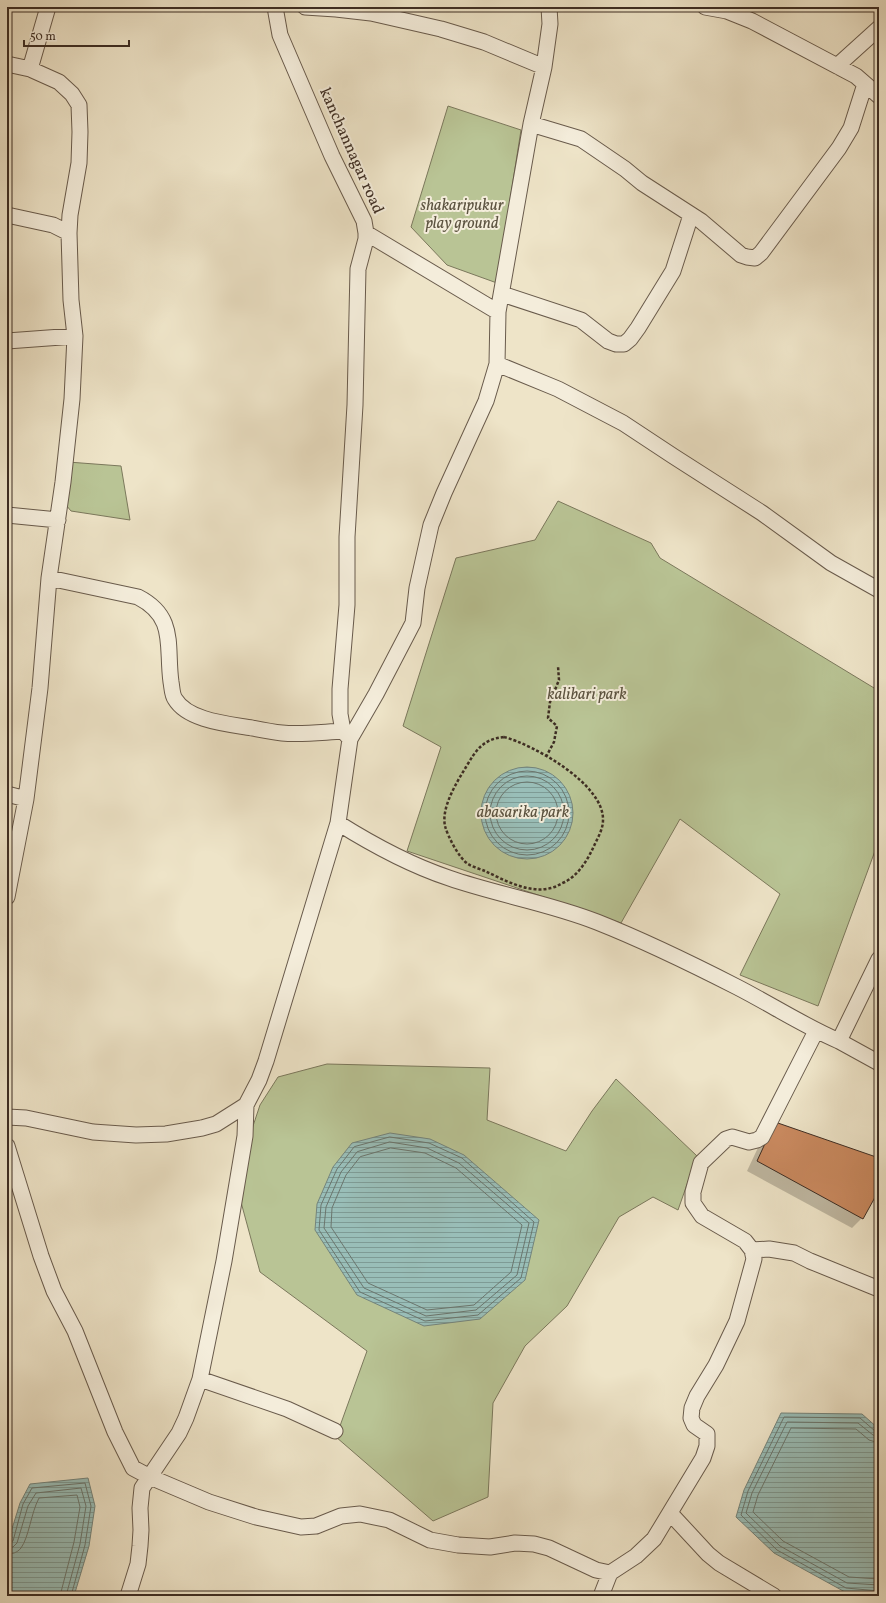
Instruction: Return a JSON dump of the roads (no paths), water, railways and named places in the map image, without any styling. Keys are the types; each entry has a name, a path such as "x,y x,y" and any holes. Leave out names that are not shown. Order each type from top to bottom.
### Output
{"street":[{"path":"30,69 48,7"},
{"name":"kanchannagar road","path":"275,7 280,35 332,156 364,222 366,233 498,312"},
{"path":"305,7 336,8 371,13 441,29 484,42 544,67"},
{"path":"346,735 376,694 413,623 417,588 431,525 444,492 486,401 497,364 498,312 531,124 544,67 550,24 549,7"},
{"path":"706,7 727,10 752,21 856,76 879,96"},
{"path":"837,66 879,28"},
{"path":"7,64 30,69 59,82 72,94 79,106 79,163 70,215 69,233 71,300 76,336 72,399 58,520 49,578 40,688 26,799 7,897"},
{"path":"531,124 581,138 613,160 642,183 701,221 741,255 747,258 755,258 761,253 839,148 851,128 865,84"},
{"path":"7,215 53,225 69,233"},
{"path":"502,294 581,320 608,341 616,344 624,344 634,334 673,271 691,215"},
{"path":"128,1596 138,1564 140,1546 141,1492 144,1484 179,1433 200,1379 224,1261 245,1136 246,1105 266,1060 338,823 346,735 340,714 340,689 347,605 347,537 355,405 358,269 366,239 366,233"},
{"path":"7,341 76,336"},
{"path":"497,364 558,389 623,423 762,513 831,563 879,590"},
{"path":"7,515 58,520"},
{"path":"49,578 138,597 147,601 165,624 169,638 168,662 174,698 181,707 191,713 218,722 282,733 346,735"},
{"path":"7,794 26,799"},
{"path":"338,823 380,848 449,878 542,904 597,922 668,953 738,987 816,1031 839,1041 879,1063"},
{"path":"839,1041 879,959"},
{"path":"600,1596 610,1573 645,1549 654,1539 703,1458 707,1446 707,1434 694,1425 691,1418 692,1408 738,1321 754,1259 752,1250 745,1241 702,1216 693,1203 693,1192 701,1163 726,1139 732,1137 749,1142 762,1137 816,1031"},
{"path":"7,1117 26,1118 93,1132 136,1135 166,1134 216,1124 246,1105"},
{"path":"7,1146 41,1256 54,1291 75,1331 115,1432 133,1468 150,1477 209,1502 301,1527 316,1526 341,1516 360,1514 389,1520 430,1540 458,1545 490,1547 515,1543 534,1544 549,1548 596,1570 610,1573"},
{"path":"752,1250 768,1249 794,1254 879,1289"},
{"path":"200,1379 287,1409 335,1431"},
{"path":"670,1513 708,1554 719,1563 774,1596"}],"water":[{"path":"527,767 545,770 560,780 570,795 573,813 570,831 560,846 545,856 527,859 509,856 494,846 484,831 481,813 484,795 494,780 509,770"},
{"path":"390,1133 430,1139 464,1155 539,1220 525,1280 480,1319 424,1326 357,1295 315,1230 317,1204 333,1167 352,1143"},
{"path":"781,1413 862,1414 879,1429 879,1594 845,1592 774,1553 736,1517 744,1490"},
{"path":"88,1478 95,1506 89,1546 74,1596 7,1596 7,1545 20,1503 30,1484"}],"park label":[{"name":"shakaripukur play ground","path":"462,215"},
{"name":"kalibari park","path":"587,695"},
{"name":"abasarika park","path":"523,813"}]}
